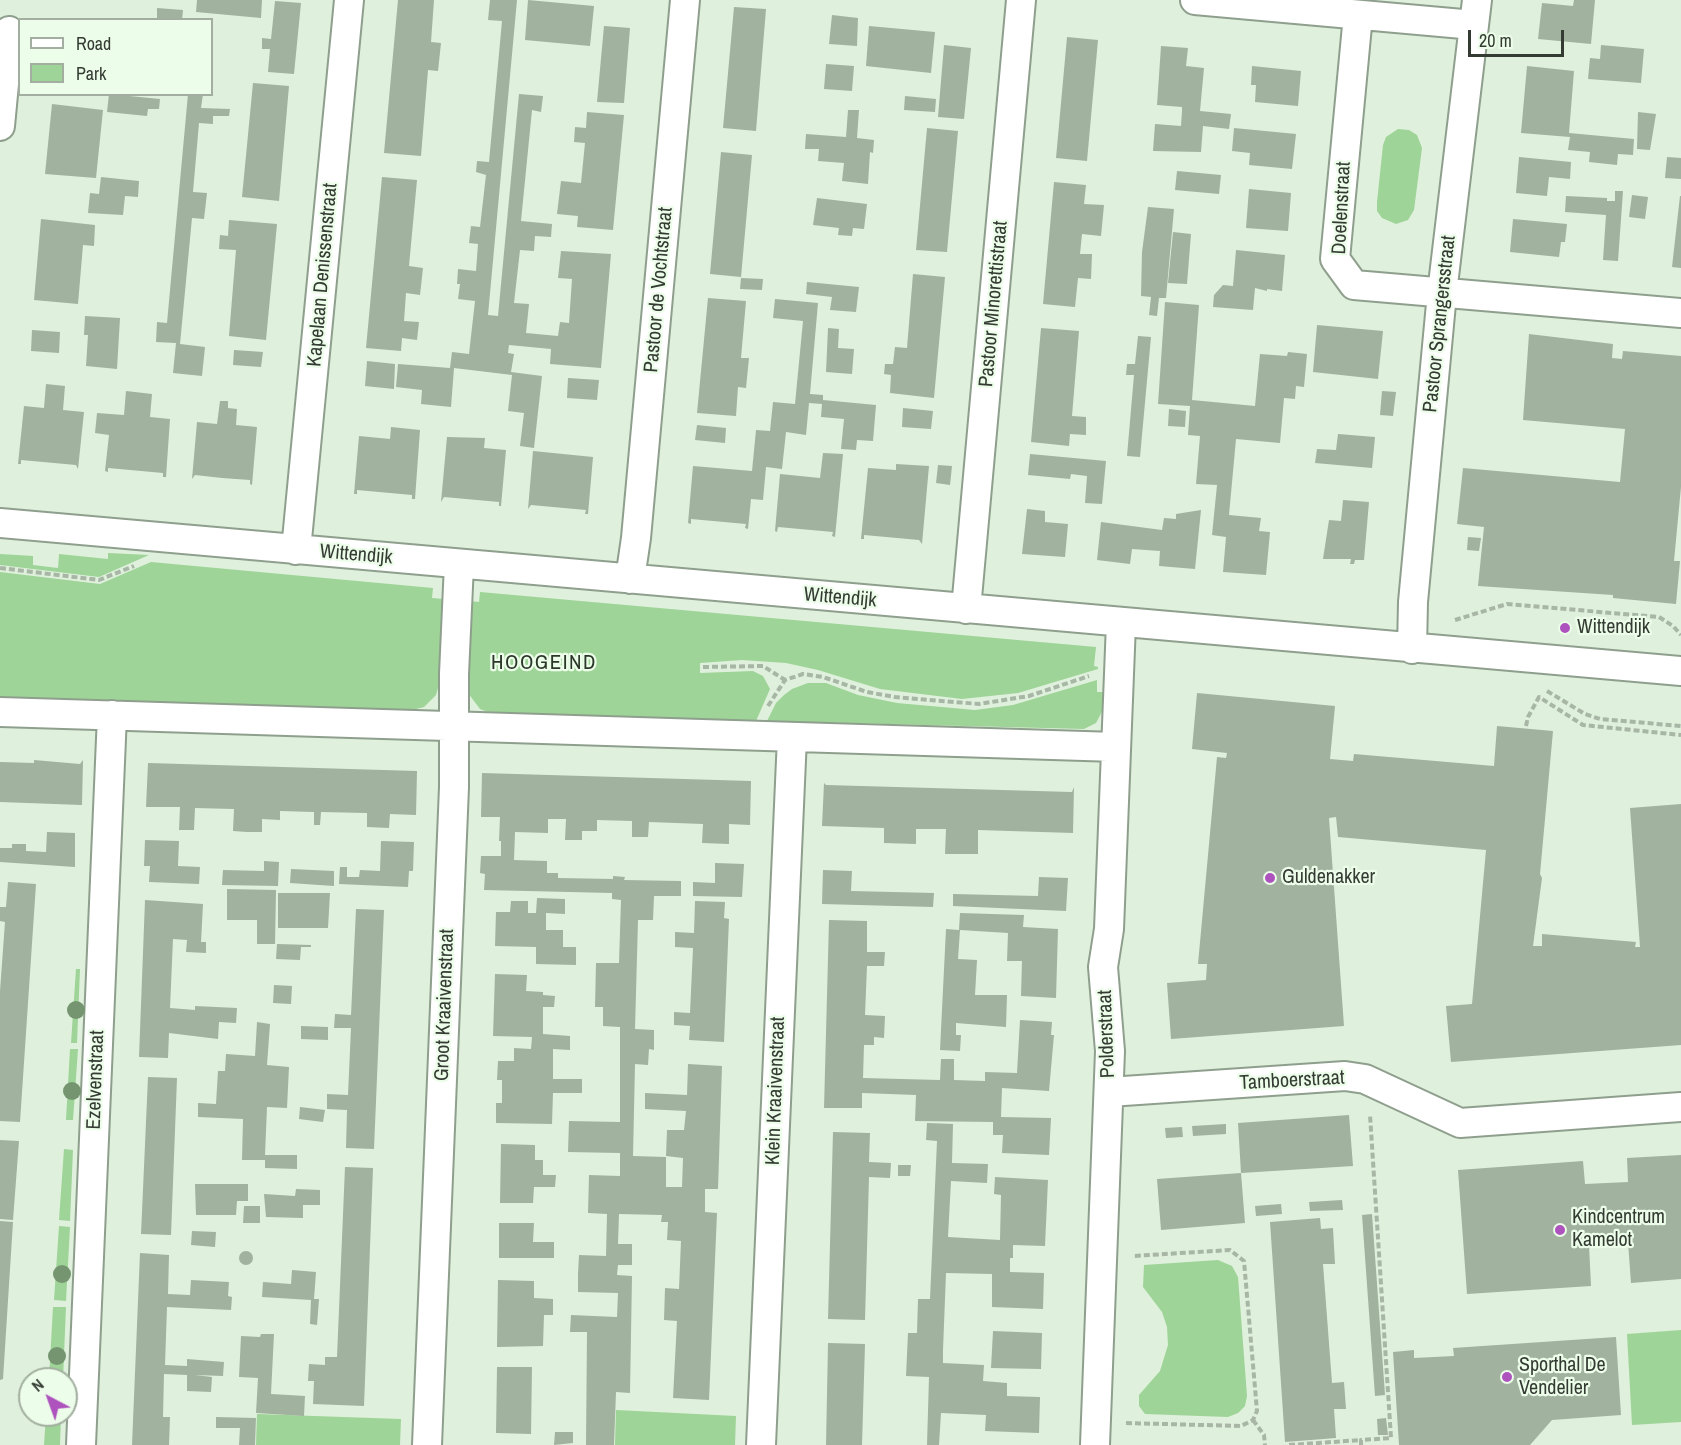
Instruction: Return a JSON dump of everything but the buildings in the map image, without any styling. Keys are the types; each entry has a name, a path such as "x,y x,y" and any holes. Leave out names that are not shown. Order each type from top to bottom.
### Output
{"street":[{"name":"Kapelaan Denissenstraat","path":"296,550 349,0"},
{"name":"Pastoor de Vochtstraat","path":"630,579 638,526 686,0"},
{"name":"Pastoor Minorettistraat","path":"966,609 1021,0"},
{"path":"1195,0 1358,15 1476,13"},
{"name":"Pastoor Sprangersstraat","path":"1412,649 1413,602 1442,293 1476,13"},
{"name":"Doelenstraat","path":"1358,15 1335,260 1354,285 1681,314"},
{"path":"0,126 9,31"},
{"name":"Wittendijk","path":"0,523 1681,671"},
{"name":"Groot Kraaivenstraat","path":"427,1445 454,787 459,564"},
{"name":"Polderstraat","path":"1096,1433 1110,1030 1103,967 1109,929 1121,623"},
{"path":"0,712 1116,747"},
{"name":"Ezelvenstraat","path":"81,1445 112,715"},
{"name":"Klein Kraaivenstraat","path":"761,1445 792,737"},
{"name":"Tamboerstraat","path":"1109,1092 1345,1076 1365,1079 1460,1123 1681,1107"}],"path":[{"path":"703,667 763,666 785,680"},
{"path":"761,736 762,721 770,701 785,680 803,674 823,676 885,695 923,701 979,704 1029,696 1083,677 1119,670"},
{"path":"1526,726 1528,717 1539,697 1583,725 1681,735"},
{"path":"1288,1445 1361,1443 1391,1438 1369,1116 1385,1088"},
{"path":"1096,1433 1241,1426 1253,1420 1257,1411 1244,1261 1230,1250 1102,1257"},
{"path":"1253,1420 1264,1435 1265,1445"}],"green space":[{"path":"1398,129 1409,130 1417,135 1422,148 1414,210 1408,220 1396,224 1382,218 1377,211 1377,202 1383,145 1386,137"},
{"path":"108,553 149,555 99,577 0,565 0,554 33,556 33,565 58,568 59,554 108,559"},
{"path":"151,562 433,588 432,598 443,599 440,681 436,695 424,707 408,711 0,698 0,572 100,584"},
{"path":"480,592 1096,647 1094,666 1098,669 1018,693 962,699 880,689 786,663 742,660 700,663 700,673 753,671 763,676 770,689 756,721 490,713 480,709 468,693 470,601 479,602"},
{"path":"1097,680 1097,692 1105,692 1105,706 1096,723 1084,729 767,721 776,703 784,695 808,683 826,683 858,695 897,703 975,710 1013,705"},
{"path":"76,969 80,969 77,1043 71,1043"},
{"path":"70,1049 78,1049 73,1120 66,1120"},
{"path":"64,1149 73,1150 70,1221 59,1220"},
{"path":"59,1226 70,1227 66,1301 54,1300"},
{"path":"1218,1260 1232,1266 1238,1277 1247,1396 1245,1406 1238,1413 1228,1417 1145,1414 1139,1406 1139,1395 1160,1371 1168,1345 1167,1327 1162,1312 1143,1287 1144,1265"},
{"path":"53,1307 66,1307 64,1367 50,1367"},
{"path":"1681,1330 1681,1422 1632,1425 1627,1334"},
{"path":"616,1410 736,1416 735,1445 615,1445"},
{"path":"257,1414 401,1419 400,1445 256,1445"},
{"path":"45,1427 61,1427 60,1445 44,1445"}],"place":[{"name":"Wittendijk","path":"1565,628"},
{"name":"Guldenakker","path":"1270,878"},
{"name":"Kindcentrum Kamelot","path":"1560,1230"},
{"name":"Sporthal De Vendelier","path":"1507,1377"}],"district":[{"name":"HOOGEIND","path":"544,663"}]}
